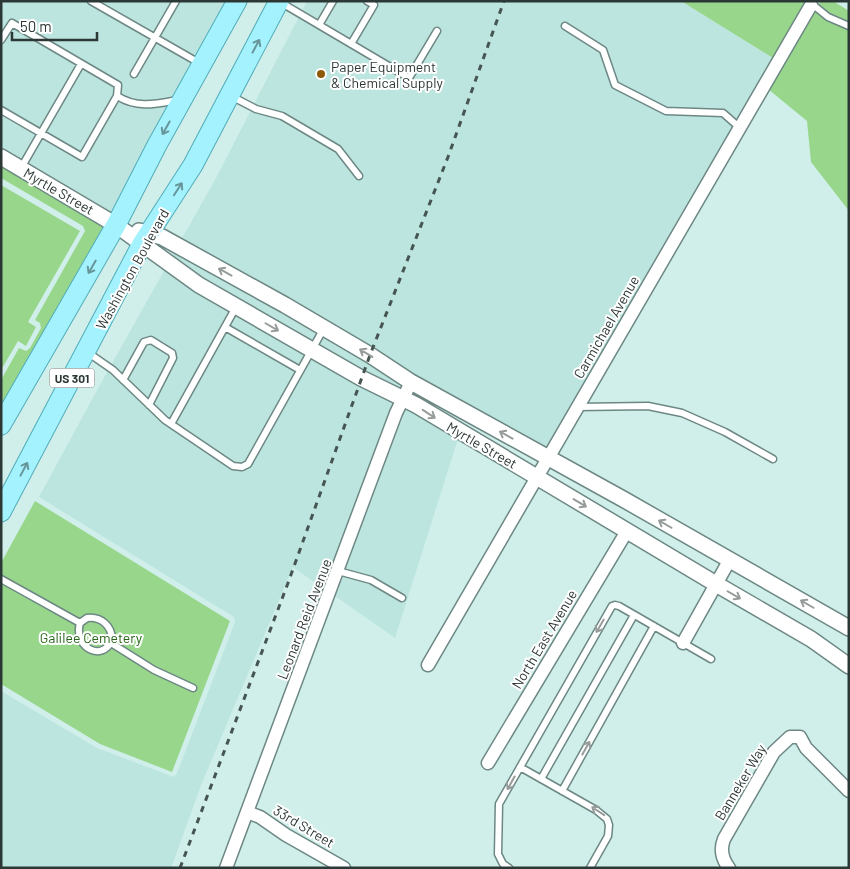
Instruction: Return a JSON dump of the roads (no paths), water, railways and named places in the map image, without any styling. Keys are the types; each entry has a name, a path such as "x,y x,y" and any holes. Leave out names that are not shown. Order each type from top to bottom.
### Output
{"main road":[{"name":"US 301","path":"1,425 116,225 182,99 237,1"},
{"name":"Washington Boulevard","path":"1,512 146,239 194,165 279,1"}],"street":[{"name":"Carmichael Avenue","path":"428,665 812,3"},
{"name":"Myrtle Street","path":"1,157 116,225 146,239 199,285 361,378 404,399 812,639 849,666"},
{"name":"Myrtle Street","path":"146,239 162,237 324,328 411,382 849,628"},
{"name":"Leonard Reid Avenue","path":"226,868 396,413 411,382"},
{"name":"North East Avenue","path":"488,764 627,530"},
{"path":"683,643 728,561"},
{"name":"Banneker Way","path":"728,868 723,859 724,839 774,752 790,737 800,737 813,755 849,791"},
{"name":"33rd Street","path":"248,812 260,817 286,835 344,868"}],"lane":[{"path":"91,1 201,64"},
{"path":"134,74 176,1"},
{"path":"279,1 410,78 437,31"},
{"path":"319,25 333,1"},
{"path":"351,44 374,5 367,1"},
{"path":"812,3 828,17 849,26"},
{"path":"1,40 12,23 118,85 118,96 82,156 1,110"},
{"path":"566,26 603,50 615,85 666,111 723,113 739,127"},
{"path":"21,169 81,64"},
{"path":"118,96 139,105 153,105 182,99"},
{"path":"230,96 256,109 282,116 338,149 359,176"},
{"path":"171,424 236,306"},
{"path":"225,327 300,370"},
{"path":"86,352 113,370 171,424 234,466 242,467 248,464 324,328"},
{"path":"123,380 144,342 150,340 172,353 173,358 149,405"},
{"path":"577,408 648,406 682,413 725,432 773,459"},
{"path":"338,570 371,580 402,598"},
{"path":"1,579 80,622 91,618 104,622 111,631 111,643 105,649 86,648 80,639 78,631 80,622"},
{"path":"509,868 498,854 498,809 501,800 612,606 619,606 711,659"},
{"path":"541,779 634,615"},
{"path":"562,791 654,626"},
{"path":"111,643 154,670 193,688"},
{"path":"520,767 603,814 609,825 608,836 590,868"}],"railway":[{"path":"180,868 288,583 370,355 448,157 504,1"}],"place":[{"name":"Paper Equipment & Chemical Supply","path":"321,74"}],"park label":[{"name":"Galilee Cemetery","path":"91,637"}]}
